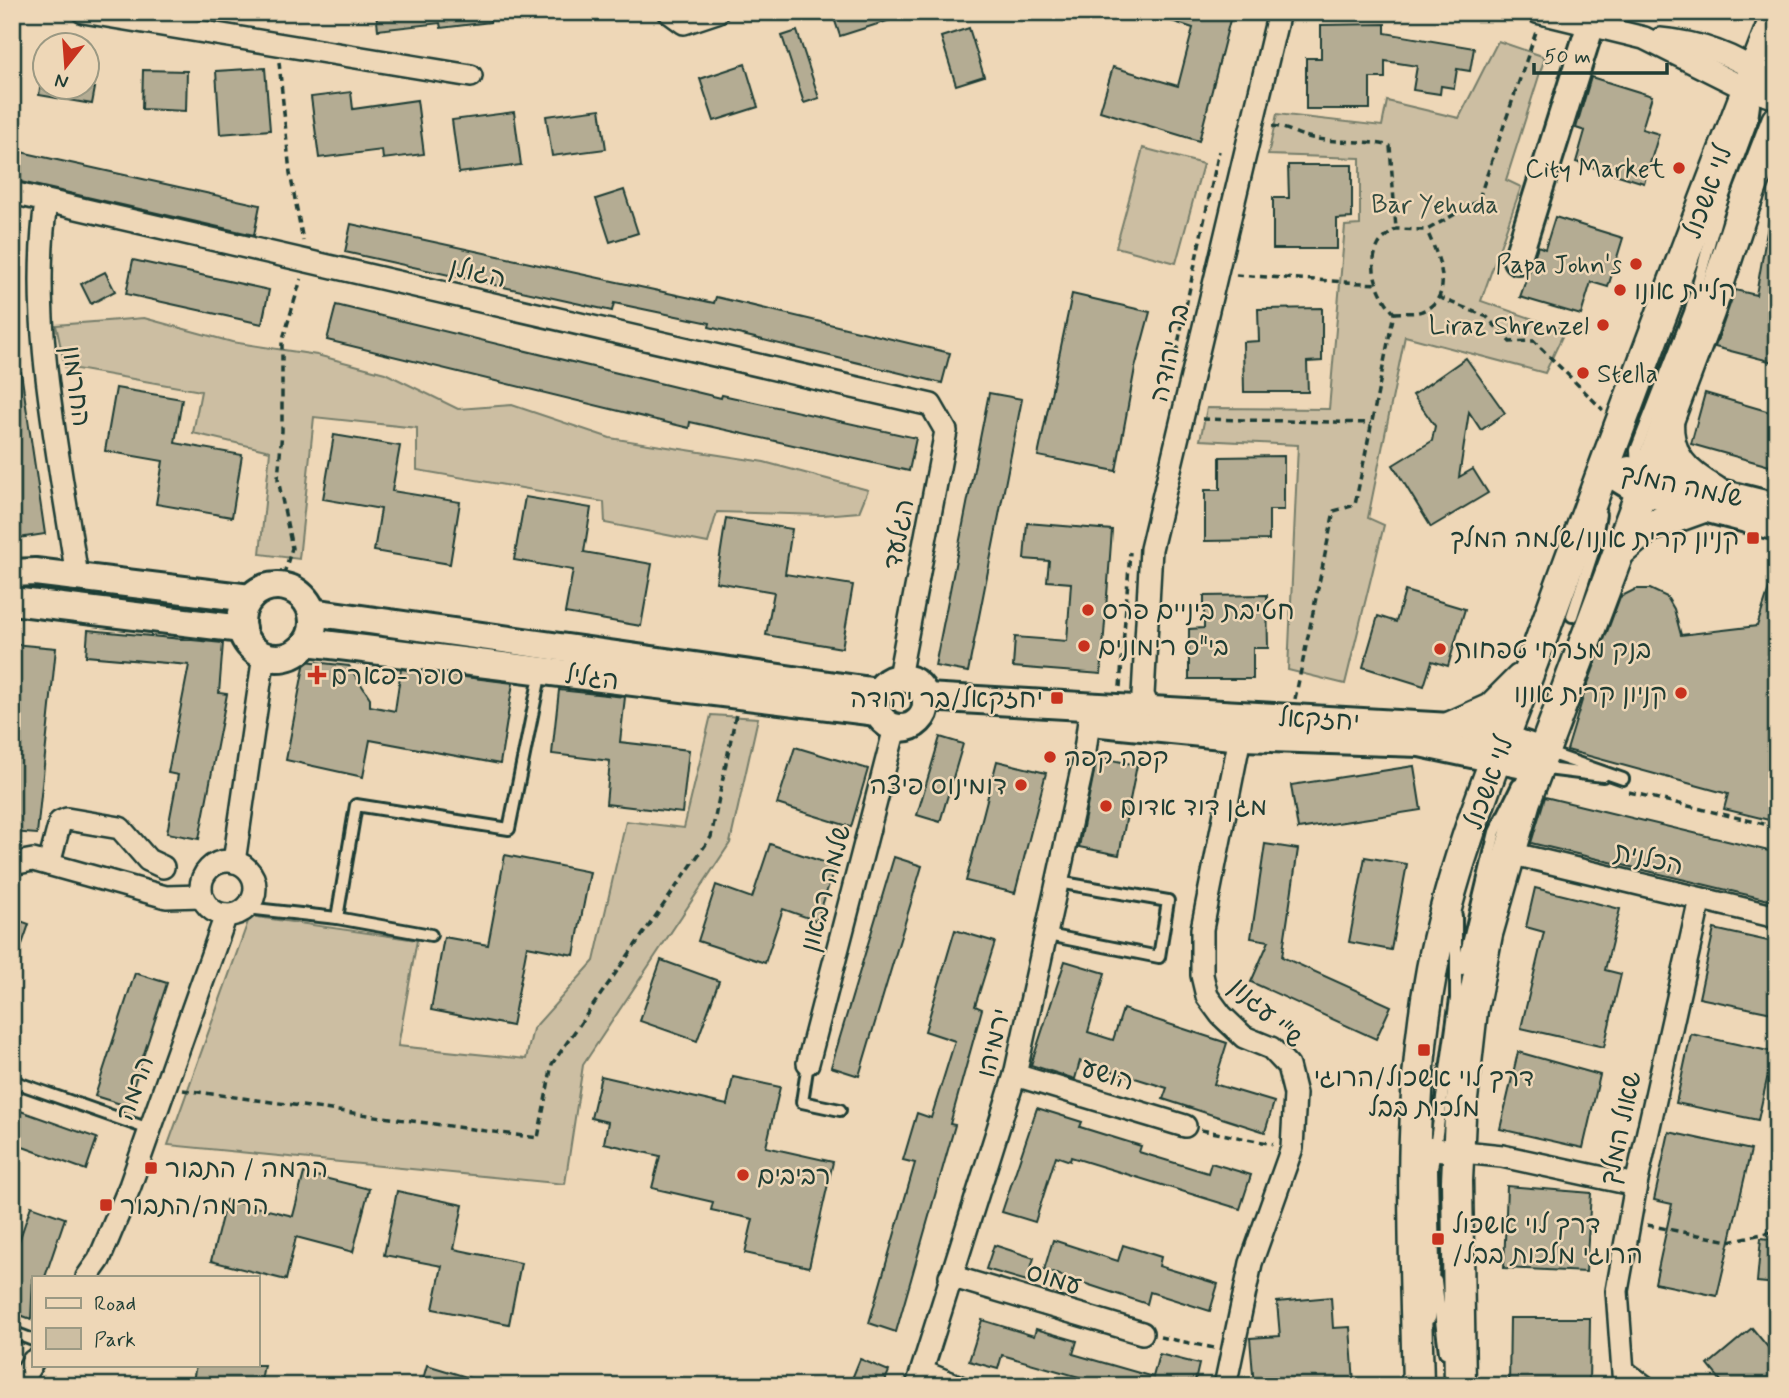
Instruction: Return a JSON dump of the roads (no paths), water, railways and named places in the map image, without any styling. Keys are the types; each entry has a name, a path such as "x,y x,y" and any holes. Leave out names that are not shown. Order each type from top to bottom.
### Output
{"main road":[{"name":"לוי אשכול","path":"1452,1374 1436,1148 1422,1031 1432,969 1454,878 1500,749 1603,469 1777,13"},
{"name":"לוי אשכול","path":"1418,1386 1436,1148 1508,856 1538,762 1617,554 1640,472 1670,413 1709,312 1742,212 1765,121"},
{"path":"1617,554 1648,527 1707,500 1696,481 1676,462 1669,441 1670,413"},
{"path":"1451,727 1491,709 1530,669"}],"street":[{"path":"83,12 205,22 278,44 471,76"},
{"path":"669,12 684,23 717,12"},
{"name":"בר יהודה","path":"1149,709 1143,695 1150,549 1279,12"},
{"path":"1540,13 1601,21 1644,38 1693,44 1729,57 1751,84 1777,98"},
{"path":"1517,260 1601,21"},
{"path":"1751,84 1777,91"},
{"name":"הגולן","path":"12,193 931,405"},
{"name":"החרמון","path":"46,202 39,253 40,325 77,577"},
{"name":"הגלעד","path":"887,702 946,431 931,405"},
{"name":"שלמה המלך","path":"1603,469 1640,472 1777,527"},
{"name":"שלמה המלך","path":"1707,500 1777,507"},
{"path":"12,573 77,577 250,598"},
{"path":"280,586 298,592 312,612 312,630 307,642 295,653 283,657 264,655 247,640 242,629 243,608 250,598 268,587 280,586"},
{"path":"12,601 242,629"},
{"name":"הגליל","path":"312,612 887,702"},
{"name":"הגליל","path":"307,642 740,695 887,702"},
{"path":"234,862 264,655"},
{"path":"919,684 925,705 912,726 887,702 919,684"},
{"name":"שלמה רבאון","path":"808,1063 887,702"},
{"path":"925,705 1090,714"},
{"name":"יחזקאל","path":"1090,714 1149,709 1242,726 1451,727 1500,749 1538,762"},
{"name":"יחזקאל","path":"1090,714 1500,749"},
{"name":"ירמיהו","path":"920,1379 1015,1075 1048,936 1090,714"},
{"name":"ש\"י עגנון","path":"1225,1386 1230,1352 1251,1264 1292,1148 1295,1094 1288,1066 1271,1048 1244,1037 1222,1015 1207,996 1202,975 1202,929 1242,726"},
{"path":"49,864 55,830 60,822 67,819 120,828 148,860 163,867"},
{"name":"הכלנית","path":"1508,856 1518,855 1777,917"},
{"path":"12,864 33,860 166,897 202,896"},
{"path":"234,862 247,868 254,880 254,892 236,911 213,910 202,896 201,887 209,869 219,863 234,862"},
{"name":"שאול המלך","path":"1644,1386 1625,1379 1618,1291 1636,1185 1700,899"},
{"name":"הרמה","path":"89,1276 99,1260 130,1186 164,1088 236,911"},
{"name":"הושע","path":"1015,1075 1185,1126"},
{"path":"1436,1148 1636,1185"},
{"name":"עמוס","path":"950,1276 1142,1333"},
{"path":"18,1386 32,1364"},
{"path":"920,1379 958,1386"}],"lane":[{"path":"1751,84 1765,121"},
{"path":"1572,616 1597,534 1603,469 1640,472 1718,212 1765,121 1777,105"},
{"path":"337,918 356,805 509,829 541,671"},
{"path":"1538,762 1623,779 1538,762"},
{"path":"1430,1386 1436,1148 1446,1090 1456,999 1495,832 1510,797 1538,762"},
{"path":"1454,878 1456,999"},
{"path":"1048,936 1159,957 1168,901 1058,881"},
{"path":"236,911 337,918 431,935"},
{"path":"808,1063 802,1102 840,1110"},
{"path":"12,1081 149,1129"},
{"path":"1434,1265 1452,1374"},
{"path":"12,1332 32,1340"}],"place":[{"name":"City Market","path":"1679,168"},
{"name":"Papa John's","path":"1636,264"},
{"name":"קליית אונו","path":"1620,290"},
{"name":"Liraz Shrenzel","path":"1603,325"},
{"name":"Stella","path":"1583,373"},
{"name":"קניון קרית אונו/שלמה המלך","path":"1753,538"},
{"name":"חטיבת ביניים פרס","path":"1088,610"},
{"name":"בי\"ס רימונים","path":"1084,646"},
{"name":"בנק מזרחי טפחות","path":"1440,649"},
{"name":"סופר-פארם","path":"317,675"},
{"name":"קניון קרית אונו","path":"1681,693"},
{"name":"יחזקאל/בר יהודה","path":"1057,698"},
{"name":"קפה קפה","path":"1050,757"},
{"name":"דומינוס פיצה","path":"1021,785"},
{"name":"מגן דוד אדום","path":"1106,806"},
{"name":"דרך לוי אשכול/הרוגי מלכות בבל","path":"1424,1050"},
{"name":"הרמה / התבור","path":"151,1168"},
{"name":"רביבים","path":"743,1175"},
{"name":"הרמה/התבור","path":"106,1205"},
{"name":"דרך לוי אשכול /הרוגי מלכות בבל","path":"1438,1239"}],"park label":[{"name":"Bar Yehuda","path":"1435,204"}]}
